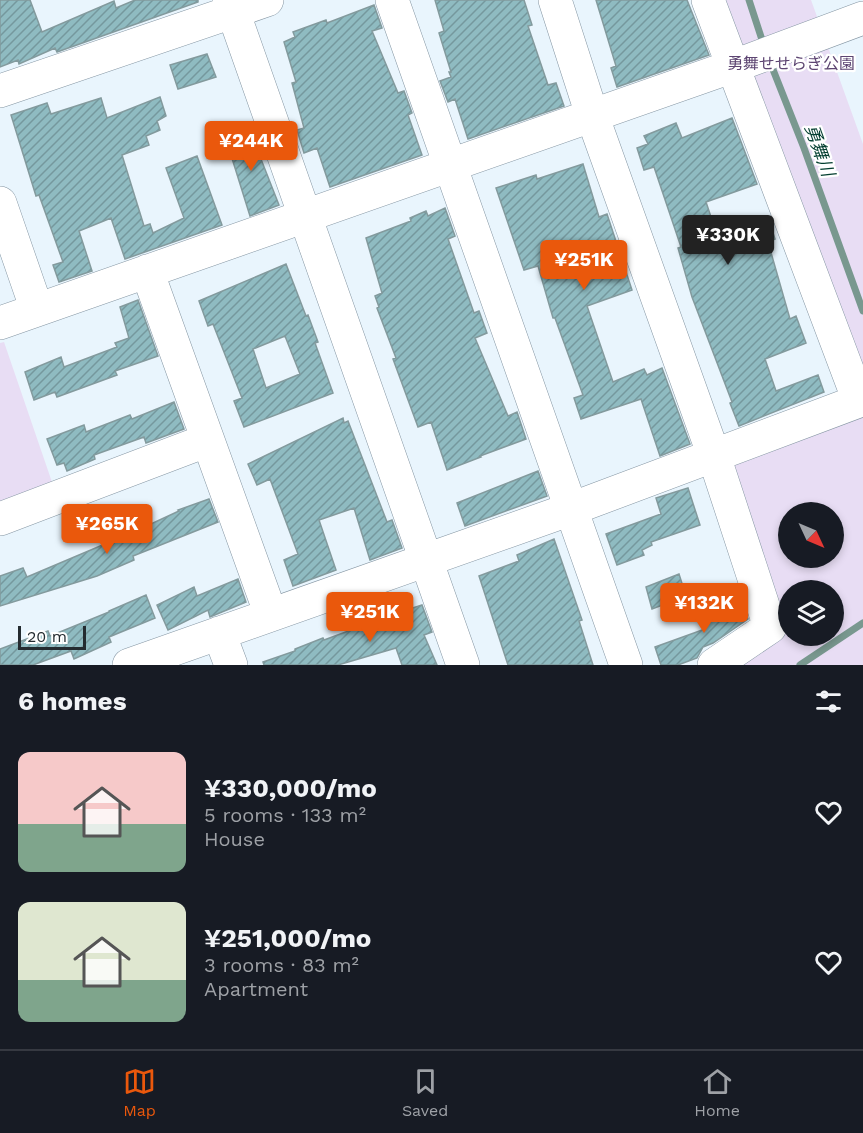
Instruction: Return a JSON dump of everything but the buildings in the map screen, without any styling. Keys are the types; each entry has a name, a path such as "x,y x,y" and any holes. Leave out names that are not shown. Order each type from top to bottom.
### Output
{"street":[{"path":"0,91 231,6 267,0"},
{"path":"392,0 626,665"},
{"path":"555,0 592,115 714,456 770,627 714,665"},
{"path":"129,665 571,509 859,401 739,64 708,0"},
{"path":"231,6 463,665"},
{"path":"0,323 739,64 863,18"},
{"path":"0,203 37,310"},
{"path":"147,271 271,615"},
{"path":"0,519 208,440"},
{"path":"219,633 231,665"}],"green space":[{"name":"勇舞せせらぎ公園","path":"726,0 811,0 863,144 863,373"},
{"path":"4,342 54,488 0,507 0,343"},
{"path":"863,410 863,665 736,665 778,634 778,646 844,646 844,580 778,580 778,612 729,462"}],"waterway":[{"name":"勇舞川","path":"749,0 764,46"},
{"name":"勇舞川","path":"770,62 863,311"},
{"name":"勇舞川","path":"800,665 863,623"}]}
